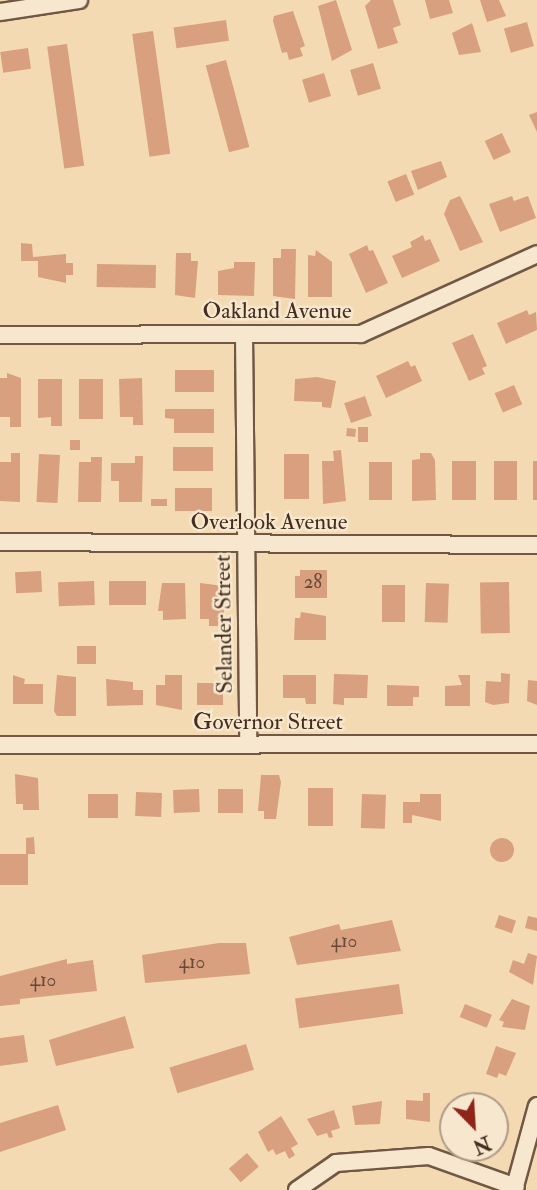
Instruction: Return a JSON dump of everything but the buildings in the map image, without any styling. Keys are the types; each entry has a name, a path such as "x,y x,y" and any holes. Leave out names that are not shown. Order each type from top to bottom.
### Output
{"street":[{"path":"0,12 79,0"},
{"name":"Oakland Avenue","path":"0,335 361,334 537,254"},
{"name":"Selander Street","path":"244,334 248,745"},
{"name":"Overlook Avenue","path":"0,542 537,545"},
{"name":"Governor Street","path":"0,746 537,744"},
{"path":"297,1190 336,1163 429,1156 515,1189 537,1106"}]}
